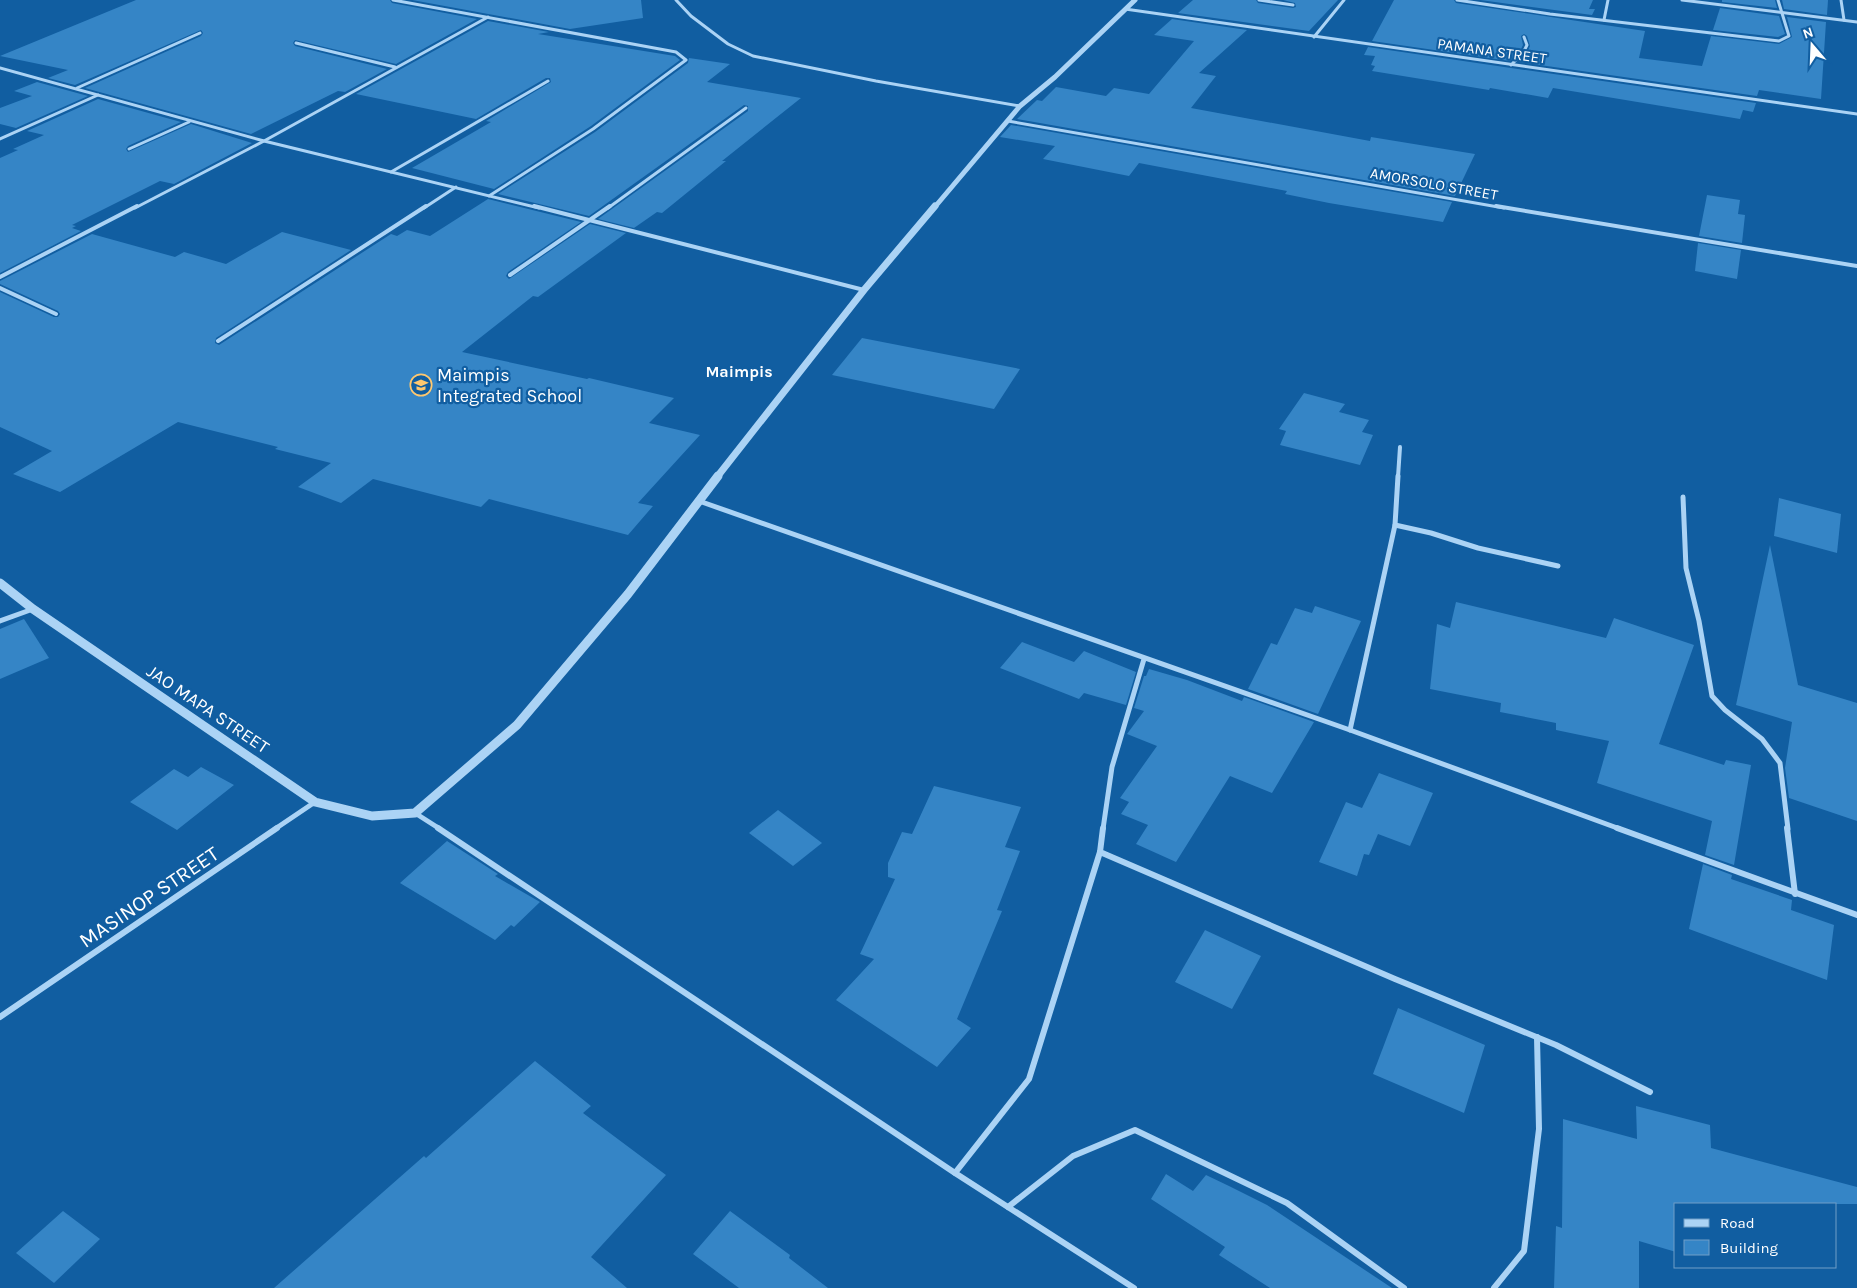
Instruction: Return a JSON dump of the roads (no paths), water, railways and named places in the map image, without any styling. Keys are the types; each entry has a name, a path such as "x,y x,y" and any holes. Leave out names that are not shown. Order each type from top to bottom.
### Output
{"street":[{"path":"393,0 676,52 686,60 593,129 490,196"},
{"path":"676,0 691,16 728,44 753,56 876,81 1020,106"},
{"path":"1134,1288 955,1173 415,813 517,725 628,594 698,501 864,290 1008,120 1020,106 1055,77 1136,0"},
{"path":"1259,0 1293,5"},
{"path":"1314,36 1344,0"},
{"path":"1457,0 1779,41 1789,36 1780,12 1778,0"},
{"path":"1604,20 1608,0"},
{"path":"1682,0 1857,22"},
{"path":"1840,0 1844,20"},
{"name":"PAMANA STREET","path":"1125,9 1857,114"},
{"path":"0,276 264,141 488,17"},
{"path":"77,88 200,33"},
{"path":"1511,65 1523,54 1527,45 1524,37"},
{"path":"296,42 395,67"},
{"path":"0,68 77,88 190,122 591,220 864,290"},
{"path":"390,172 548,81"},
{"path":"0,139 98,94"},
{"path":"510,275 591,220 746,108"},
{"name":"AMORSOLO STREET","path":"1008,120 1510,209 1857,266"},
{"path":"129,149 190,122"},
{"path":"218,341 456,187"},
{"path":"0,288 56,314"},
{"path":"1350,730 1395,525 1400,447"},
{"path":"1683,497 1686,568 1699,621 1712,696 1725,710 1762,739 1780,763 1795,894"},
{"path":"698,501 1350,730 1795,894 1857,915"},
{"path":"1395,525 1431,533 1478,548 1558,566"},
{"name":"JAO MAPA STREET","path":"0,583 33,609 315,802 372,816 415,813"},
{"path":"0,621 33,609"},
{"path":"955,1173 1029,1080 1100,852 1112,767 1144,659"},
{"name":"MASINOP STREET","path":"0,1016 315,802"},
{"path":"1100,852 1394,979 1537,1036 1612,1070 1650,1092"},
{"path":"1494,1288 1524,1251 1539,1128 1537,1036"},
{"path":"1008,1207 1073,1156 1136,1130 1287,1204 1404,1288"}],"place":[{"name":"Maimpis Integrated School","path":"421,385"}],"district":[{"name":"Maimpis","path":"739,371"}]}
